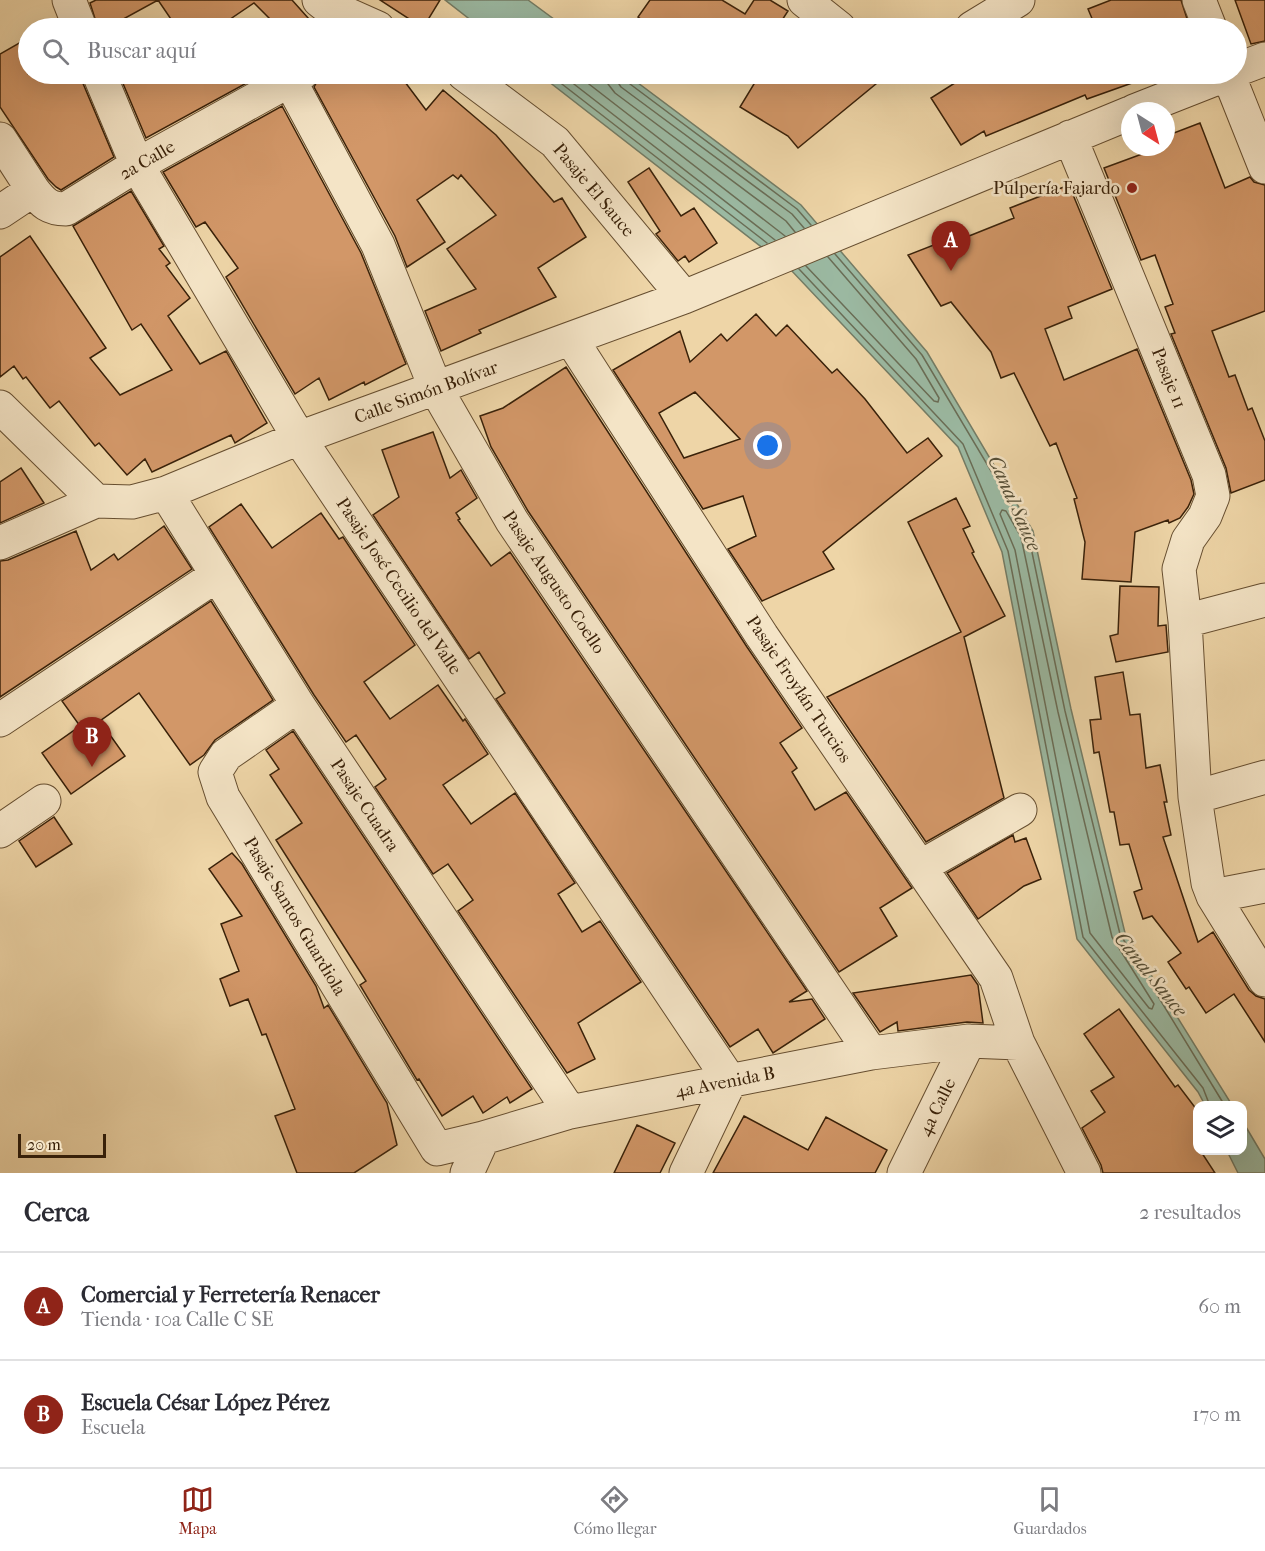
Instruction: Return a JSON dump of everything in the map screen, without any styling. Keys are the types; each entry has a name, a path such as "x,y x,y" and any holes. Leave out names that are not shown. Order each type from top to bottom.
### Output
{"street":[{"path":"69,0 76,18"},
{"path":"319,0 353,18"},
{"path":"804,0 826,18"},
{"path":"988,18 1018,0"},
{"path":"1198,0 1206,18"},
{"path":"1247,66 1265,59"},
{"name":"Pasaje José Cecilio del Valle","path":"103,84 137,165 299,438 730,1081"},
{"name":"2a Calle","path":"0,139 43,204 54,209 66,208 137,165 282,84"},
{"name":"Pasaje Augusto Coello","path":"298,84 378,245 436,389 512,521 871,1053"},
{"name":"Pasaje El Sauce","path":"477,84 555,142 698,291"},
{"path":"1157,102 1203,84"},
{"path":"1232,84 1265,167"},
{"name":"Calle Simón Bolívar","path":"96,501 132,502 166,494 299,438 698,291 1121,117"},
{"name":"Pasaje 11","path":"1070,137 1209,475 1213,496 1205,516 1188,540 1179,569 1185,621 1195,797 1208,883 1265,980"},
{"path":"0,212 33,190"},
{"name":"Pasaje Froylán Turcios","path":"571,339 762,636 996,978 1018,1043 1084,1173"},
{"path":"0,407 96,501 0,543"},
{"name":"Pasaje Cuadra","path":"166,494 298,705 570,1112"},
{"path":"0,720 217,575"},
{"path":"1185,621 1265,600"},
{"name":"Pasaje Santos Guardiola","path":"298,705 226,755 215,771 223,797 437,1149"},
{"path":"1195,797 1265,777"},
{"path":"0,831 44,801"},
{"path":"920,867 1020,810"},
{"path":"1214,896 1265,886"},
{"name":"4a Avenida B","path":"437,1149 570,1112 871,1053 969,1041 1018,1043"},
{"name":"4a Calle","path":"904,1173 969,1041"},
{"path":"686,1173 730,1081"},
{"path":"467,1173 483,1138"}],"water":[{"path":"445,0 528,0 552,18 468,18"},
{"name":"Canal Sauce","path":"552,84 639,84 801,205 927,352 1033,531 1071,709 1125,933 1230,1101 1203,1101 1077,939 1002,552 958,447 791,270"},
{"path":"1247,1129 1265,1159 1265,1173 1238,1173 1229,1155 1247,1155"}],"building":[{"path":"96,0 158,0 125,18 95,18 90,3"},
{"path":"158,0 292,0 308,18 269,18 254,3 232,18 170,18"},
{"path":"380,0 440,0 429,18 408,18"},
{"path":"650,0 722,0 745,14 754,0 770,0 788,11 783,18 638,17"},
{"path":"1111,0 1181,0 1187,18 1092,18 1088,9"},
{"path":"1235,0 1265,0 1265,41 1251,44 1247,33 1247,18 1242,18"},
{"path":"18,44 18,84 83,84 114,157 61,190 56,187 48,179 0,107 0,54"},
{"path":"123,84 245,84 146,138"},
{"path":"316,84 406,84 426,110 443,90 496,135 554,202 562,198 586,237 538,268 556,297 479,330 481,333 441,351 425,311 476,289 447,249 496,215 461,175 458,179 453,175 417,200 445,242 407,267 395,236 314,87"},
{"path":"754,84 876,84 798,148 788,136 740,107"},
{"path":"953,84 1129,84 1087,99 1085,95 986,136 984,131 961,145 931,98"},
{"path":"282,106 361,253 406,364 329,400 319,378 295,394 226,277 238,268 205,222 196,227 163,172"},
{"path":"1200,123 1225,188 1250,177 1254,182 1265,185 1265,311 1212,331 1229,377 1235,375 1248,410 1252,408 1265,441 1265,480 1231,493 1226,468 1171,334 1175,333 1165,307 1173,304 1155,255 1141,260 1104,168 1137,156 1175,156 1175,133"},
{"path":"649,168 681,216 694,208 717,243 689,262 685,256 678,261 656,234 660,231 628,182"},
{"path":"1069,185 1112,289 1068,307 1072,318 1045,329 1064,380 1137,349 1191,480 1194,494 1180,518 1135,532 1131,582 1082,579 1085,542 1074,499 1077,498 1056,443 1050,446 1014,373 1001,378 991,352 951,302 941,306 908,255 967,232 969,236 1014,218 1010,208"},
{"path":"131,191 164,246 159,249 170,263 166,266 190,298 168,316 200,364 226,351 267,423 235,443 231,435 152,472 145,459 127,475 99,443 95,446 59,401 50,408 26,377 23,379 14,366 0,377 0,257 30,236 106,348 90,358 120,395 172,370 141,324 132,330 73,226"},
{"path":"756,314 776,336 787,325 832,373 837,369 865,399 907,453 928,438 942,456 823,552 834,569 762,601 728,549 756,536 743,496 703,509 613,370 680,331 690,362 721,334 727,341","holes":["695,392 740,439 684,458 659,413"]},
{"path":"566,367 802,728 780,743 797,768 792,772 815,810 846,792 912,888 880,908 897,936 839,972 528,511 491,447 480,416 503,408"},
{"path":"433,432 450,478 461,470 477,498 456,513 460,519 458,520 491,566 510,552 807,991 789,1002 812,999 825,1019 773,1053 758,1029 730,1047 496,699 505,693 479,652 469,659 373,515 399,497 382,450"},
{"path":"21,468 44,503 0,523 0,482"},
{"path":"956,498 970,526 963,529 974,552 972,553 1005,616 964,637 1004,798 926,842 827,697 961,632 908,522"},
{"path":"241,504 272,548 321,513 339,539 343,537 415,645 364,682 390,719 438,685 463,721 465,719 488,754 443,785 471,824 515,793 575,883 558,894 582,932 600,921 641,982 578,1023 595,1059 567,1073 458,911 473,900 448,864 433,874 375,787 386,779 356,735 346,742 314,695 209,527"},
{"path":"164,526 192,569 0,697 0,561 8,560 76,531 91,570 114,554 118,560"},
{"path":"1120,586 1159,587 1158,626 1166,625 1168,652 1116,662 1110,636 1118,634"},
{"path":"211,601 273,700 215,740 204,755 190,765 139,693 100,721 125,756 71,794 42,753 80,726 62,701"},
{"path":"1123,672 1130,715 1140,714 1146,768 1160,765 1171,835 1163,837 1198,942 1213,932 1249,990 1265,999 1265,1042 1234,994 1206,1013 1189,987 1186,989 1168,962 1181,953 1152,916 1143,919 1134,892 1142,889 1129,844 1120,845 1114,812 1110,812 1099,752 1094,753 1090,720 1101,719 1095,677"},
{"path":"293,731 532,1089 510,1103 507,1097 483,1113 473,1096 442,1116 419,1079 417,1080 360,985 366,981 276,840 302,823 270,775 279,769 266,750"},
{"path":"54,817 72,844 36,867 19,841"},
{"path":"1013,835 1015,842 1026,838 1041,879 1024,886 978,919 947,873"},
{"path":"232,853 242,864 316,986 324,1008 328,1005 387,1103 397,1145 354,1173 297,1173 275,1116 295,1109 266,1034 262,1035 248,999 230,1006 220,979 239,971 221,924 242,916 209,869"},
{"path":"971,975 978,985 983,1023 967,1022 898,1031 897,1022 880,1032 853,993"},
{"path":"1119,1009 1175,1087 1178,1085 1193,1105 1193,1155 1203,1155 1215,1173 1103,1173 1082,1128 1105,1112 1091,1091 1114,1077 1084,1034"},
{"path":"744,1116 808,1150 826,1117 887,1150 875,1173 713,1173"},
{"path":"637,1125 675,1143 660,1173 614,1173"}],"place":[{"name":"Pulpería Fajardo","path":"1132,188"},
{"name":"Comercial y Ferretería Renacer","path":"951,271"},
{"name":"Escuela César López Pérez","path":"92,767"}]}
